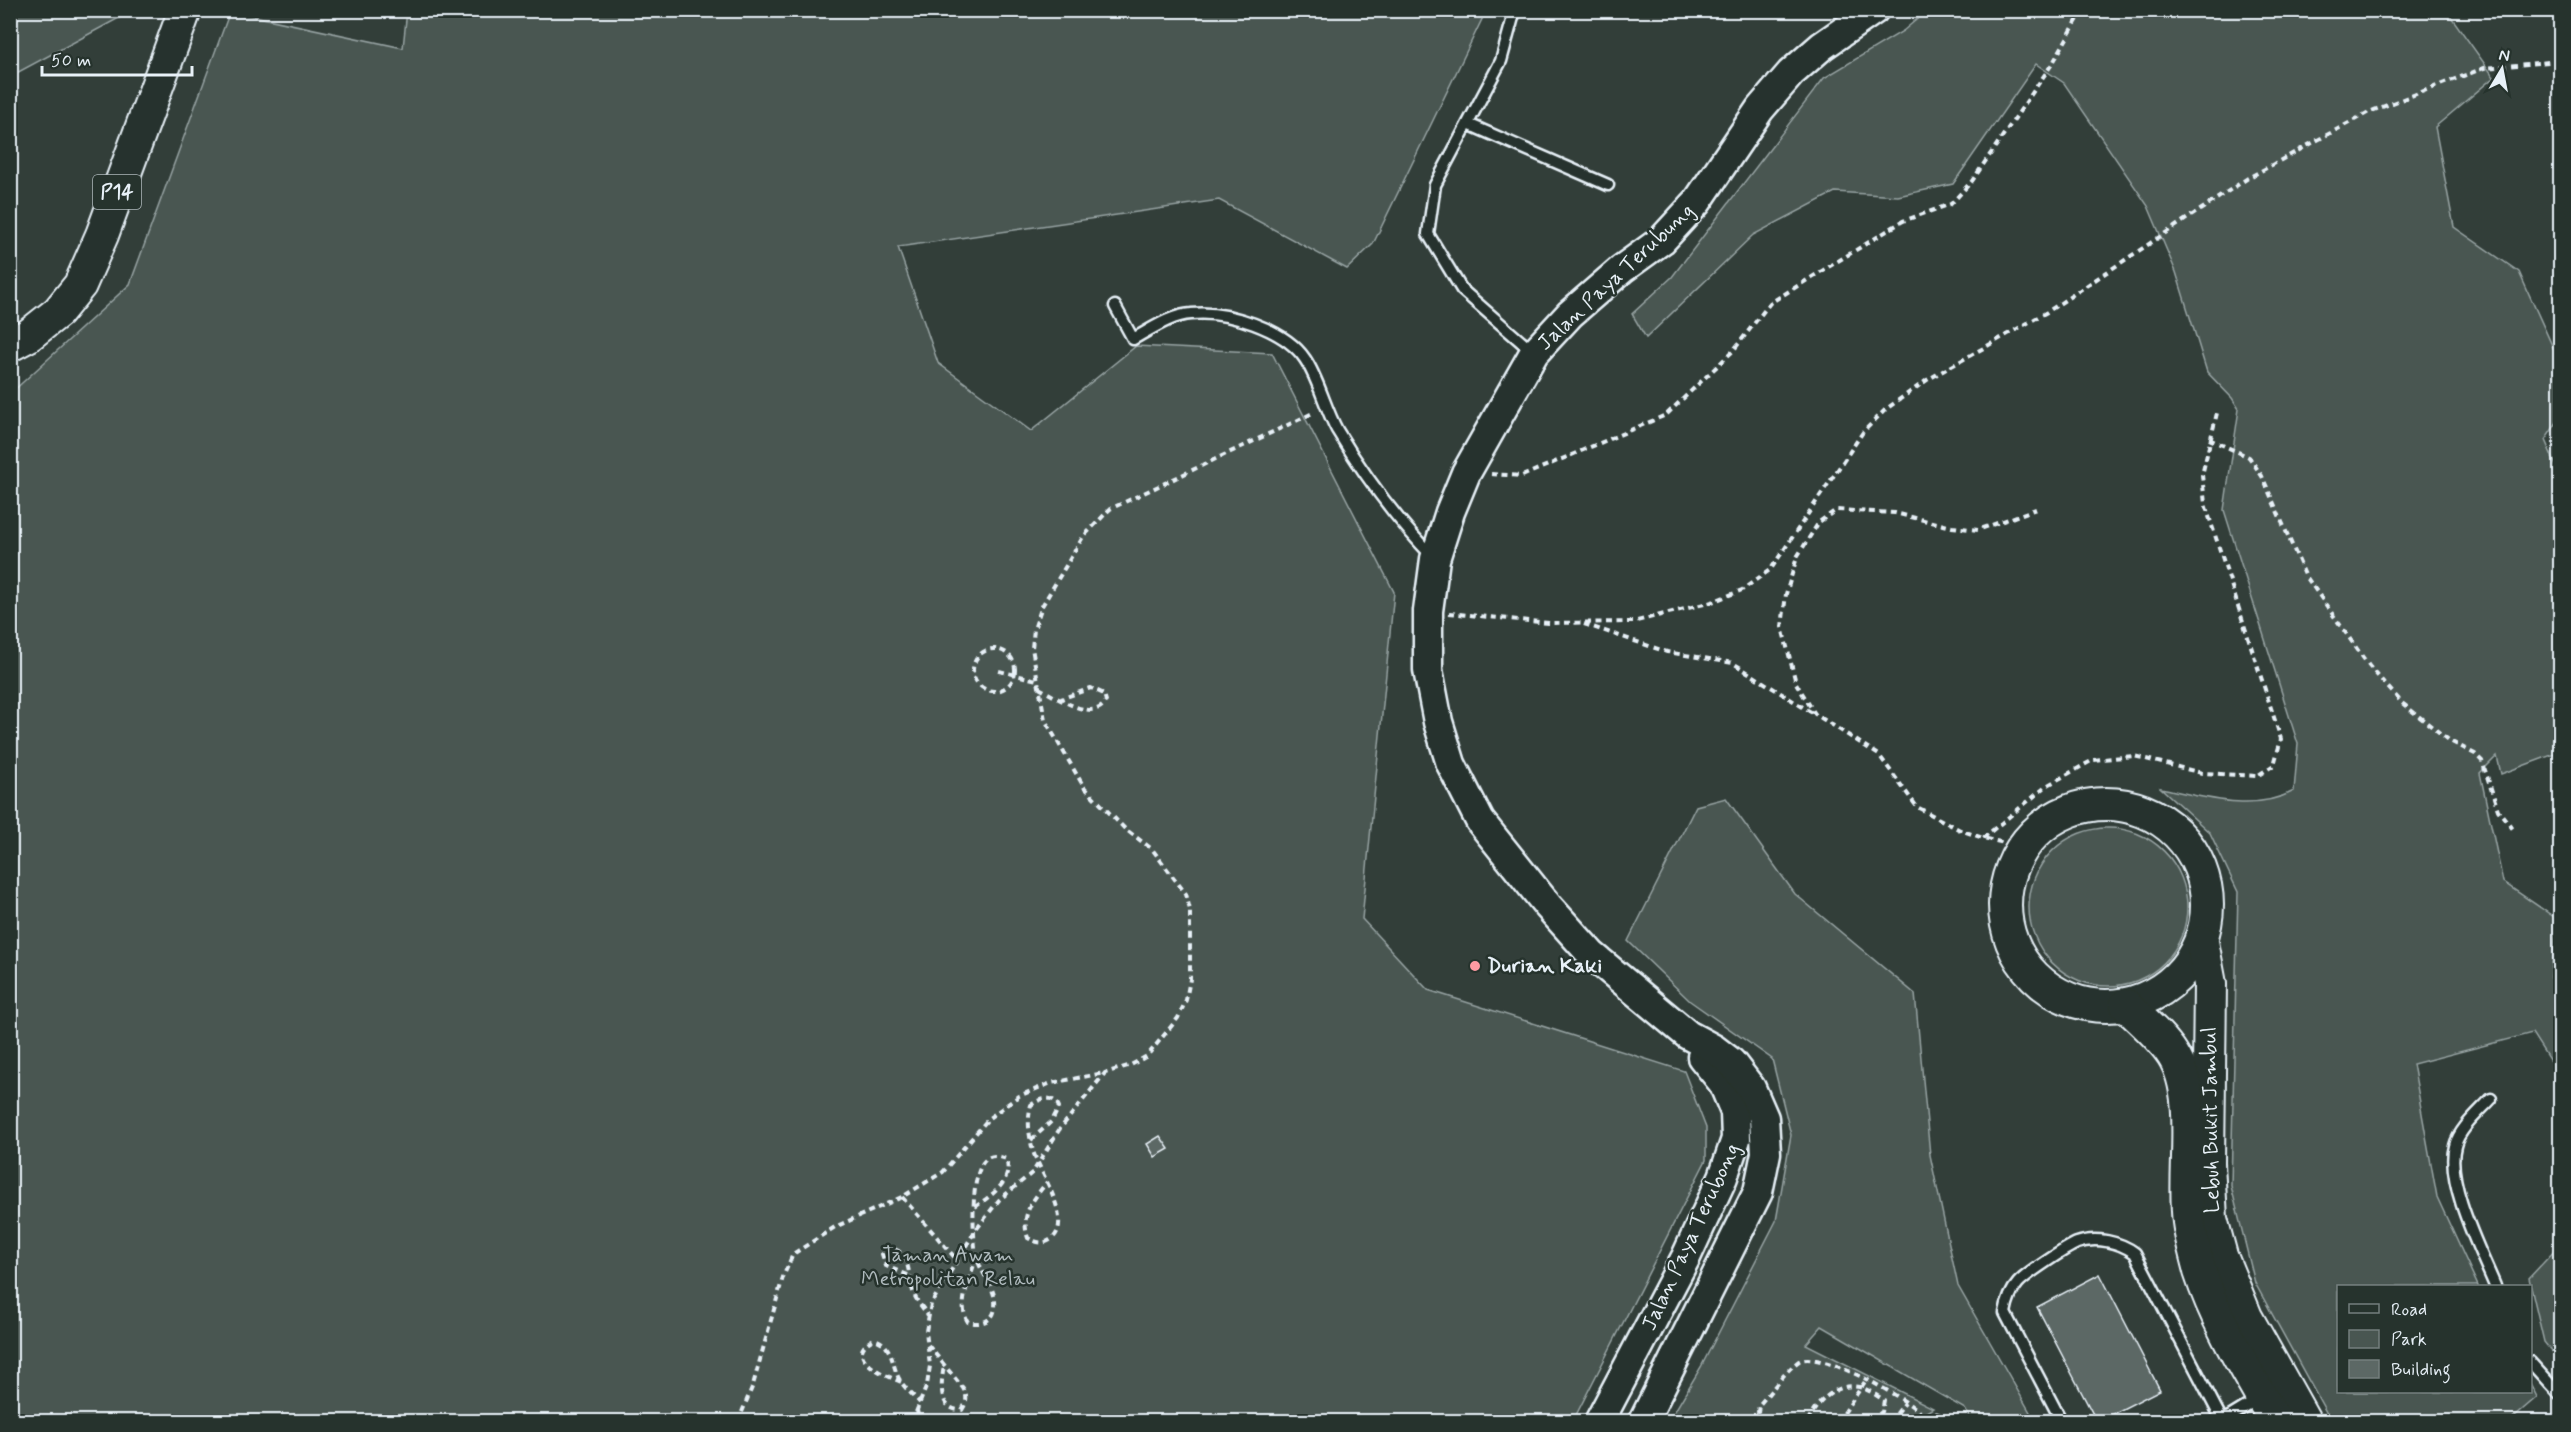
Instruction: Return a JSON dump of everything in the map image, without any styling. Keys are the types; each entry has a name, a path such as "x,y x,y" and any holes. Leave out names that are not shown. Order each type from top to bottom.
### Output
{"main road":[{"name":"P14","path":"10,345 29,335 58,312 80,285 102,235 185,10"},
{"name":"Jalan Paya Terubung","path":"1688,1035 1592,955 1548,906 1480,821 1451,764 1438,722 1428,670 1428,611 1435,559 1450,512 1467,473 1534,354 1570,314 1622,269 1662,240 1697,202 1760,110 1791,73 1822,46 1874,10"},
{"path":"2107,804 2139,809 2168,825 2191,849 2205,878 2208,910 2202,942 2184,972 2158,993 2126,1005 2096,1006 2066,999 2040,983 2020,960 2007,933 2004,903 2009,873 2022,847 2046,823 2075,808 2107,804"},
{"name":"Lebuh Bukit Jambul","path":"2202,942 2210,984 2208,1163 2211,1219 2221,1256 2246,1317 2305,1422"},
{"name":"Lebuh Bukit Jambul","path":"2126,1005 2156,1033 2173,1055 2183,1075 2188,1114 2189,1221 2200,1271 2221,1324 2269,1409"},
{"name":"Jalan Paya Terubong","path":"1599,1422 1686,1257 1723,1177 1736,1139 1735,1112 1723,1083 1706,1064 1688,1035"},
{"name":"Jalan Paya Terubong","path":"1643,1422 1758,1192 1766,1153 1764,1118 1751,1088 1731,1062 1714,1049 1688,1035"}],"lane":[{"path":"1515,10 1501,61 1435,185 1428,234 1462,290 1534,354"},
{"path":"1468,124 1608,185"},
{"path":"1115,306 1133,339 1165,322 1190,314 1247,321 1272,331 1305,359 1338,430 1402,524 1435,559"},
{"path":"2491,1099 2470,1122 2455,1145 2454,1178 2494,1285"},
{"path":"2062,1422 2005,1313 2007,1298 2018,1282 2078,1243 2110,1241 2124,1245 2135,1253 2223,1421 2269,1409"},
{"path":"2532,1364 2560,1395"},
{"path":"1927,1422 1930,1419 1941,1422"}],"path":[{"path":"1467,473 1522,476 1666,415 1733,351 1770,303 1903,221 1951,204 1972,181 2054,62 2083,10"},
{"path":"1428,611 1549,622 1633,622 1712,602 1742,590 1771,568 1863,432 1886,409 1927,380 2047,312 2248,178 2369,112 2484,68 2560,61"},
{"path":"738,1422 753,1385 783,1277 793,1254 835,1227 902,1197 943,1172 989,1118 1019,1096 1051,1083 1131,1065 1148,1056 1178,1018 1186,1000 1190,979 1190,910 1186,894 1152,849 1125,829 1084,787 1045,720 1032,648 1034,629 1042,606 1083,537 1110,509 1326,408"},
{"path":"1983,838 2048,785 2093,760 2134,756 2202,773 2257,776 2274,765 2281,739 2205,504 2202,475 2217,413"},
{"path":"2209,439 2249,457 2262,476 2305,575 2362,657 2402,703 2450,741 2475,754 2482,761 2498,810 2513,829"},
{"path":"1815,714 1796,683 1782,627 1786,594 1797,557 1819,522 1836,510 1858,510 1895,513 1952,527 1978,530 2036,509"},
{"path":"1580,623 1667,652 1733,663 1879,755 1917,807 1940,820 1983,838 2022,847"},
{"path":"997,649 1010,655 1014,661 1015,675 1008,686 988,690 982,687 974,676 975,663 983,652 997,649"},
{"path":"999,671 1037,680"},
{"path":"1038,688 1061,699 1084,709 1095,710 1103,706 1106,700 1104,694 1091,688 1061,699"},
{"path":"912,1422 927,1385 930,1366 928,1345 931,1304 975,1232 999,1200 1033,1172 1059,1130 1105,1072"},
{"path":"1031,1140 1056,1115 1059,1107 1056,1100 1050,1097 1031,1105 1028,1116 1031,1140 1038,1164 1047,1182 1059,1215 1054,1238 1046,1243 1035,1242 1028,1238 1024,1220 1027,1210 1047,1182"},
{"path":"975,1208 1005,1181 1008,1166 1005,1159 996,1156 988,1157 981,1164 976,1180 975,1208 976,1257 963,1302 963,1314 968,1322 977,1324 986,1322 996,1306 976,1257"},
{"path":"902,1197 957,1260"},
{"path":"908,1275 886,1266 882,1254 887,1248 895,1248 903,1253 907,1260 908,1275 915,1297 929,1315"},
{"path":"901,1382 877,1372 866,1363 862,1355 863,1347 868,1342 874,1339 881,1341 886,1347 901,1382 920,1403"},
{"path":"928,1345 967,1395 962,1410 956,1410 944,1399 941,1385 944,1366"},
{"path":"1764,1422 1758,1412 1759,1405 1794,1366 1806,1358 1816,1359 1866,1380 1905,1402 1890,1422"},
{"path":"1838,1422 1866,1380"},
{"path":"1808,1422 1823,1399 1838,1390 1861,1387 1884,1400 1885,1403 1877,1417 1867,1422"},
{"path":"917,1410 920,1420"}],"green space":[{"path":"11,10 132,10 132,11 11,76"},
{"name":"Taman Awam Metropolitan Relau","path":"407,10 1486,11 1373,244 1347,269 1219,200 898,247 938,363 1031,431 1136,346 1272,353 1394,592 1362,919 1428,990 1684,1071 1706,1128 1706,1160 1573,1421 11,1422 11,393 130,284 230,11 403,48"},
{"path":"1928,10 2447,11 2494,77 2435,127 2454,227 2519,272 2560,363 2560,418 2545,440 2560,475 2560,752 2501,774 2497,756 2480,773 2503,882 2557,919 2551,977 2560,1007 2560,1077 2532,1033 2413,1064 2437,1197 2478,1285 2337,1285 2337,1393 2532,1393 2532,1387 2537,1397 2509,1421 2331,1421 2255,1283 2231,1186 2238,892 2210,833 2161,788 2228,801 2262,801 2278,798 2294,791 2298,744 2224,510 2239,409 2232,398 2207,372 2176,272 2148,206 2064,83 2036,64 1953,184 1898,196 1835,192 1753,235 1646,338 1632,314 1672,277 1824,78 1903,31"},
{"path":"1726,798 1795,894 1915,994 1930,1155 1958,1286 2035,1421 1972,1421 1965,1409 1822,1326 1806,1344 1933,1408 1910,1422 1669,1421 1701,1367 1776,1221 1791,1135 1772,1059 1690,1001 1628,941 1696,806"},
{"path":"2108,828 2138,834 2164,851 2181,877 2187,907 2181,937 2164,963 2138,980 2108,986 2078,980 2052,963 2035,937 2029,907 2035,877 2052,851 2078,834"},
{"path":"2560,1245 2560,1362 2544,1342 2529,1278"}],"building":[{"path":"1160,1136 1169,1149 1155,1157 1147,1144"},
{"path":"2100,1274 2160,1390 2097,1422 2037,1307"}],"place":[{"name":"Durian Kaki","path":"1475,966"}]}
